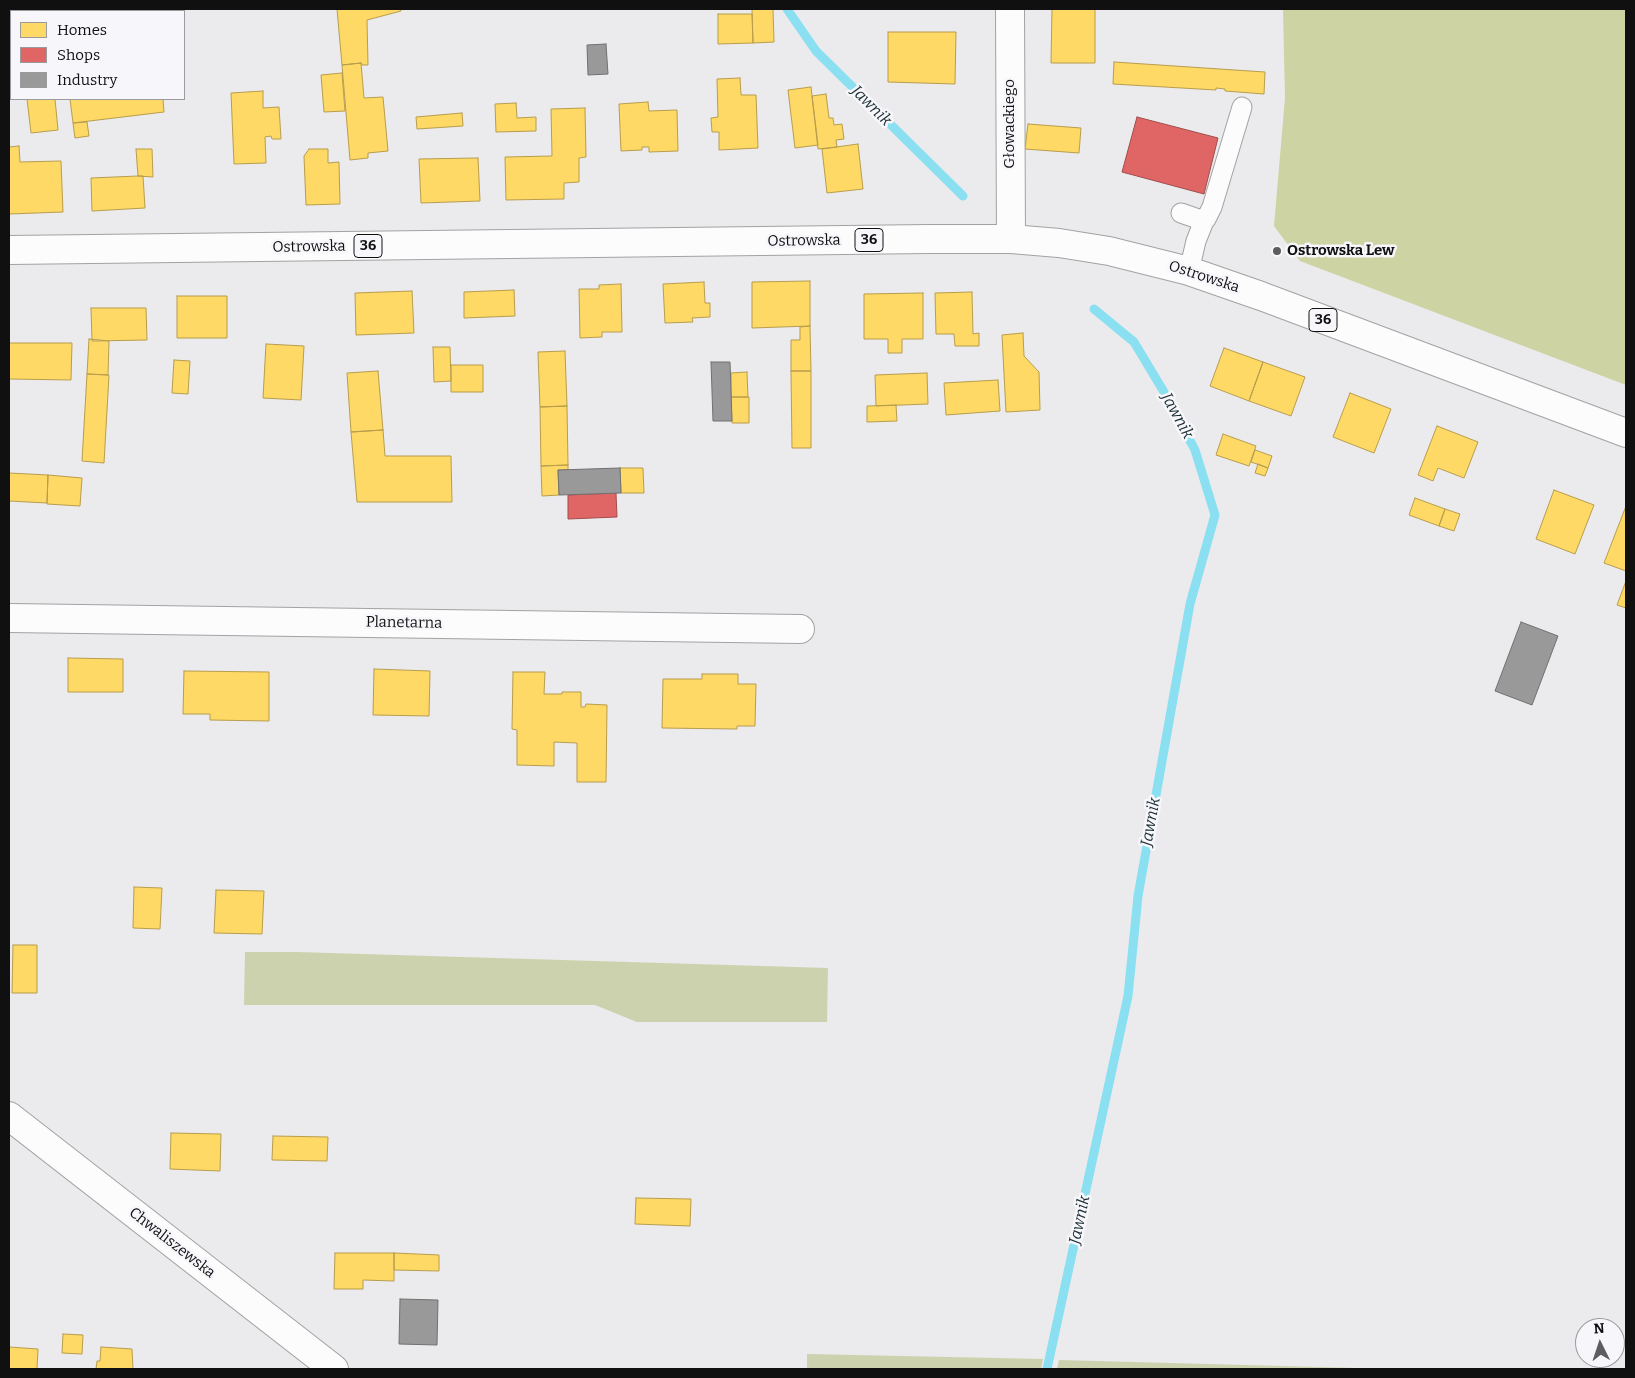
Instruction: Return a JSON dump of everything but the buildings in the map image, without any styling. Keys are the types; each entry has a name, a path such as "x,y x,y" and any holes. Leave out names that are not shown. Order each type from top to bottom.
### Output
{"main road":[{"name":"Głowackiego","path":"1010,9 1011,239"},
{"name":"Ostrowska","path":"9,250 1011,239 1059,243 1109,251 1189,271 1261,296 1626,433"},
{"name":"Planetarna","path":"9,618 800,629"},
{"name":"Chwaliszewska","path":"9,1116 334,1369"}],"lane":[{"path":"1189,271 1196,241 1212,207 1242,107"},
{"path":"1181,214 1204,221"}],"green space":[{"path":"1283,9 1626,9 1626,385 1300,261 1274,226 1285,98"},
{"path":"245,952 828,968 827,1022 637,1022 595,1005 244,1005"},
{"path":"807,1354 1043,1359 1041,1369 807,1369"},
{"path":"1059,1360 1394,1369 1057,1369"}],"waterway":[{"name":"Jawnik","path":"787,9 816,51 963,196"},
{"name":"Jawnik","path":"1047,1369 1128,996 1138,896 1190,604 1215,515 1195,450 1164,392 1134,342 1094,309"}],"place":[{"name":"Ostrowska Lew","path":"1277,251"}]}
